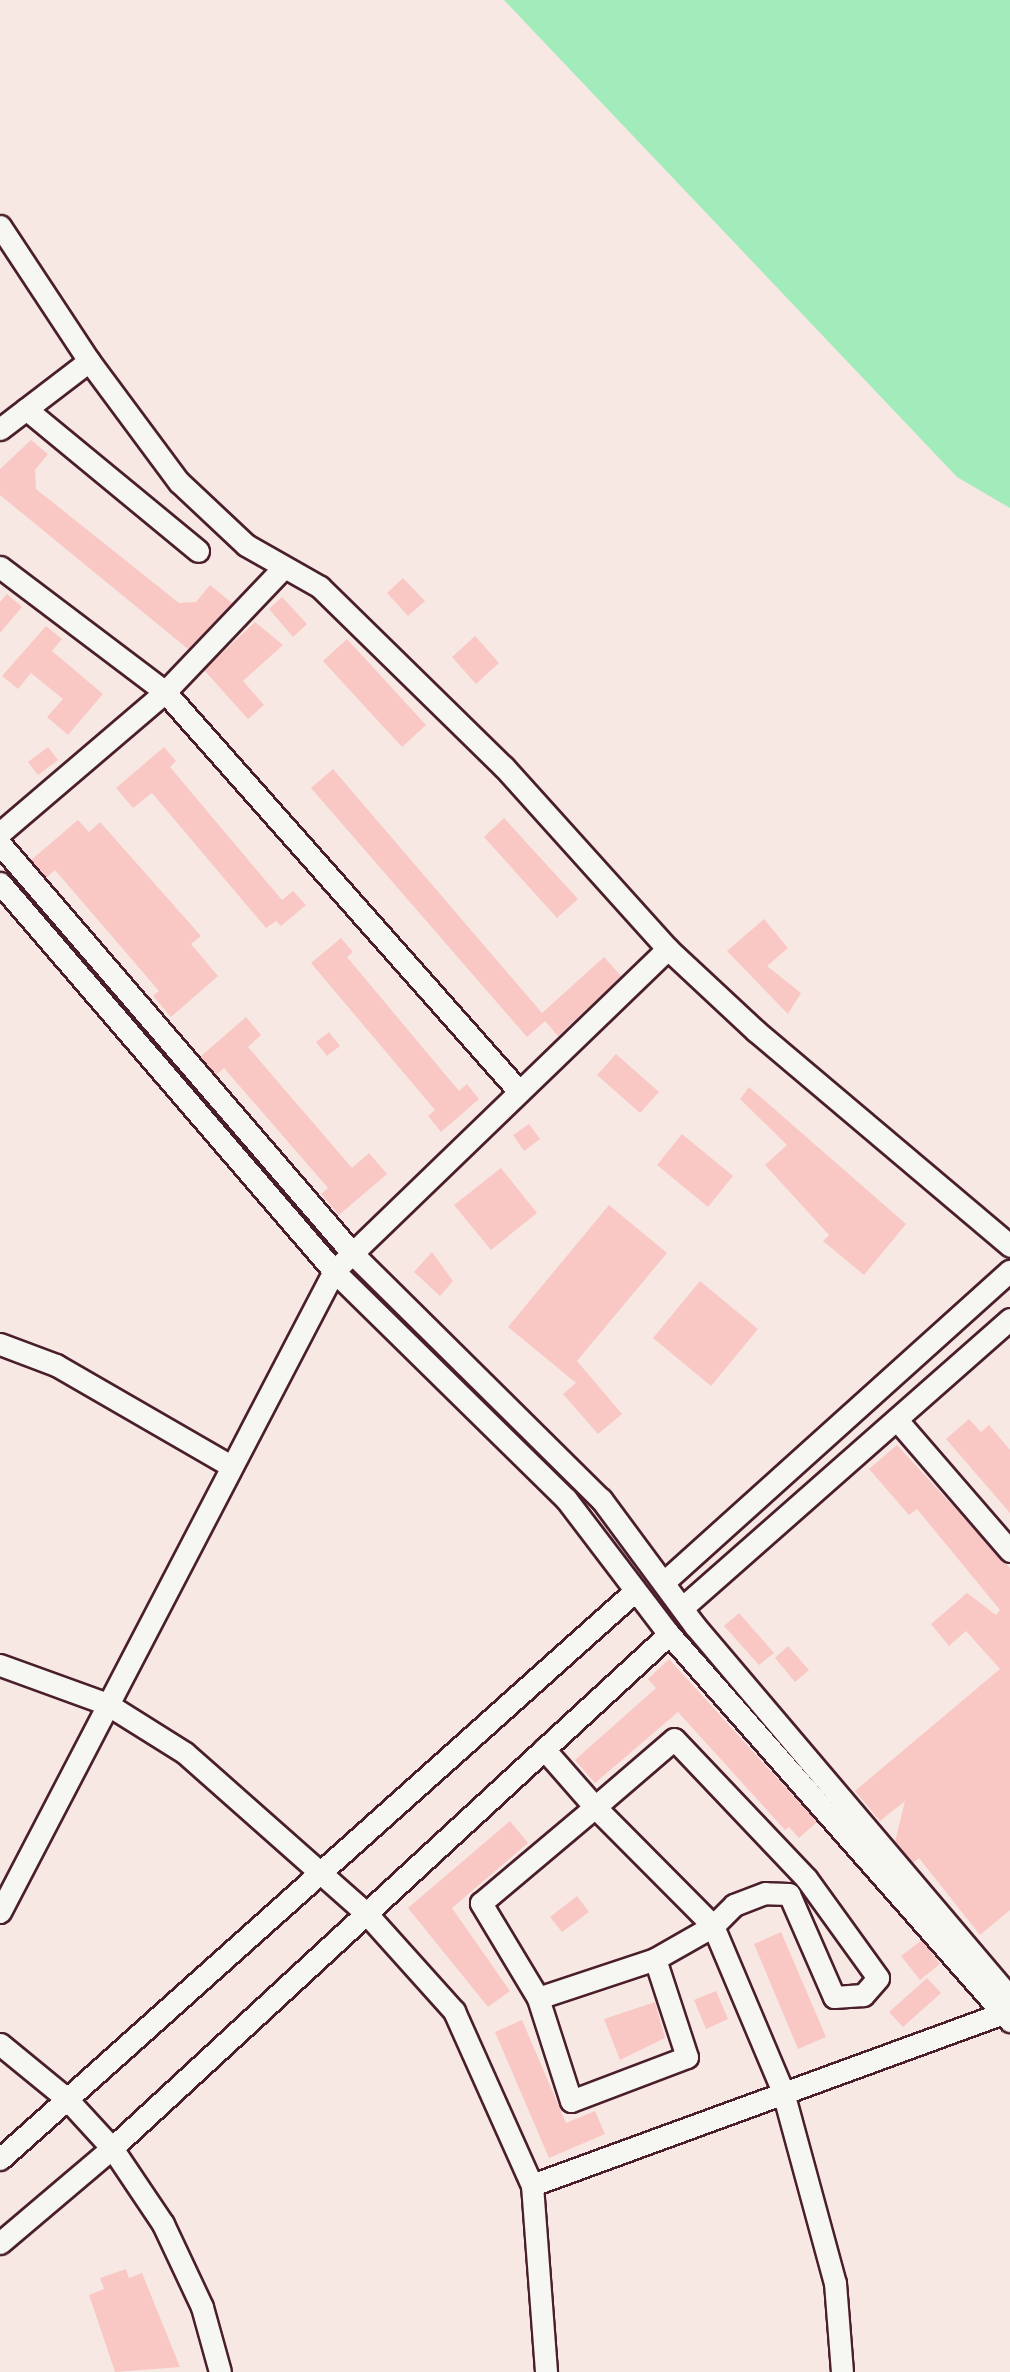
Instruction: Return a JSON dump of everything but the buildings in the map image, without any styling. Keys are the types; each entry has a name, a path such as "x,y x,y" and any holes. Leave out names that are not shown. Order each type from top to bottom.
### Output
{"street":[{"path":"0,226 89,362 179,482 246,545 282,569 320,587 504,767 668,949 756,1031 1010,1246"},
{"path":"0,429 89,362"},
{"path":"26,409 198,551"},
{"path":"0,567 165,692 518,1089"},
{"path":"0,833 165,692 282,569"},
{"path":"0,844 353,1254 555,1447 682,1608 1008,2010"},
{"path":"0,883 334,1271 527,1456 669,1634 1008,2010"},
{"path":"0,1912 334,1271 518,1089 668,949"},
{"path":"663,1582 1010,1271"},
{"path":"682,1608 1010,1319"},
{"path":"0,1344 56,1365 231,1466"},
{"path":"897,1420 1010,1551"},
{"path":"0,2159 635,1591"},
{"path":"0,2243 112,2148 669,1634"},
{"path":"0,1665 107,1704 185,1753 366,1913 454,2011 532,2185 546,2372"},
{"path":"538,1998 655,1959 713,1926 734,1905 765,1893 789,1894 834,1997 864,1995 878,1978 806,1878 674,1739 481,1904 538,1998 571,2101 687,2057 655,1959"},
{"path":"544,1749 595,1807 713,1926 783,2092 835,2283 842,2372"},
{"path":"532,2185 1008,2010"},
{"path":"0,2044 66,2098 112,2148 163,2224 202,2307 220,2372"}],"green space":[{"path":"504,0 1010,0 1010,508 957,477"}]}
